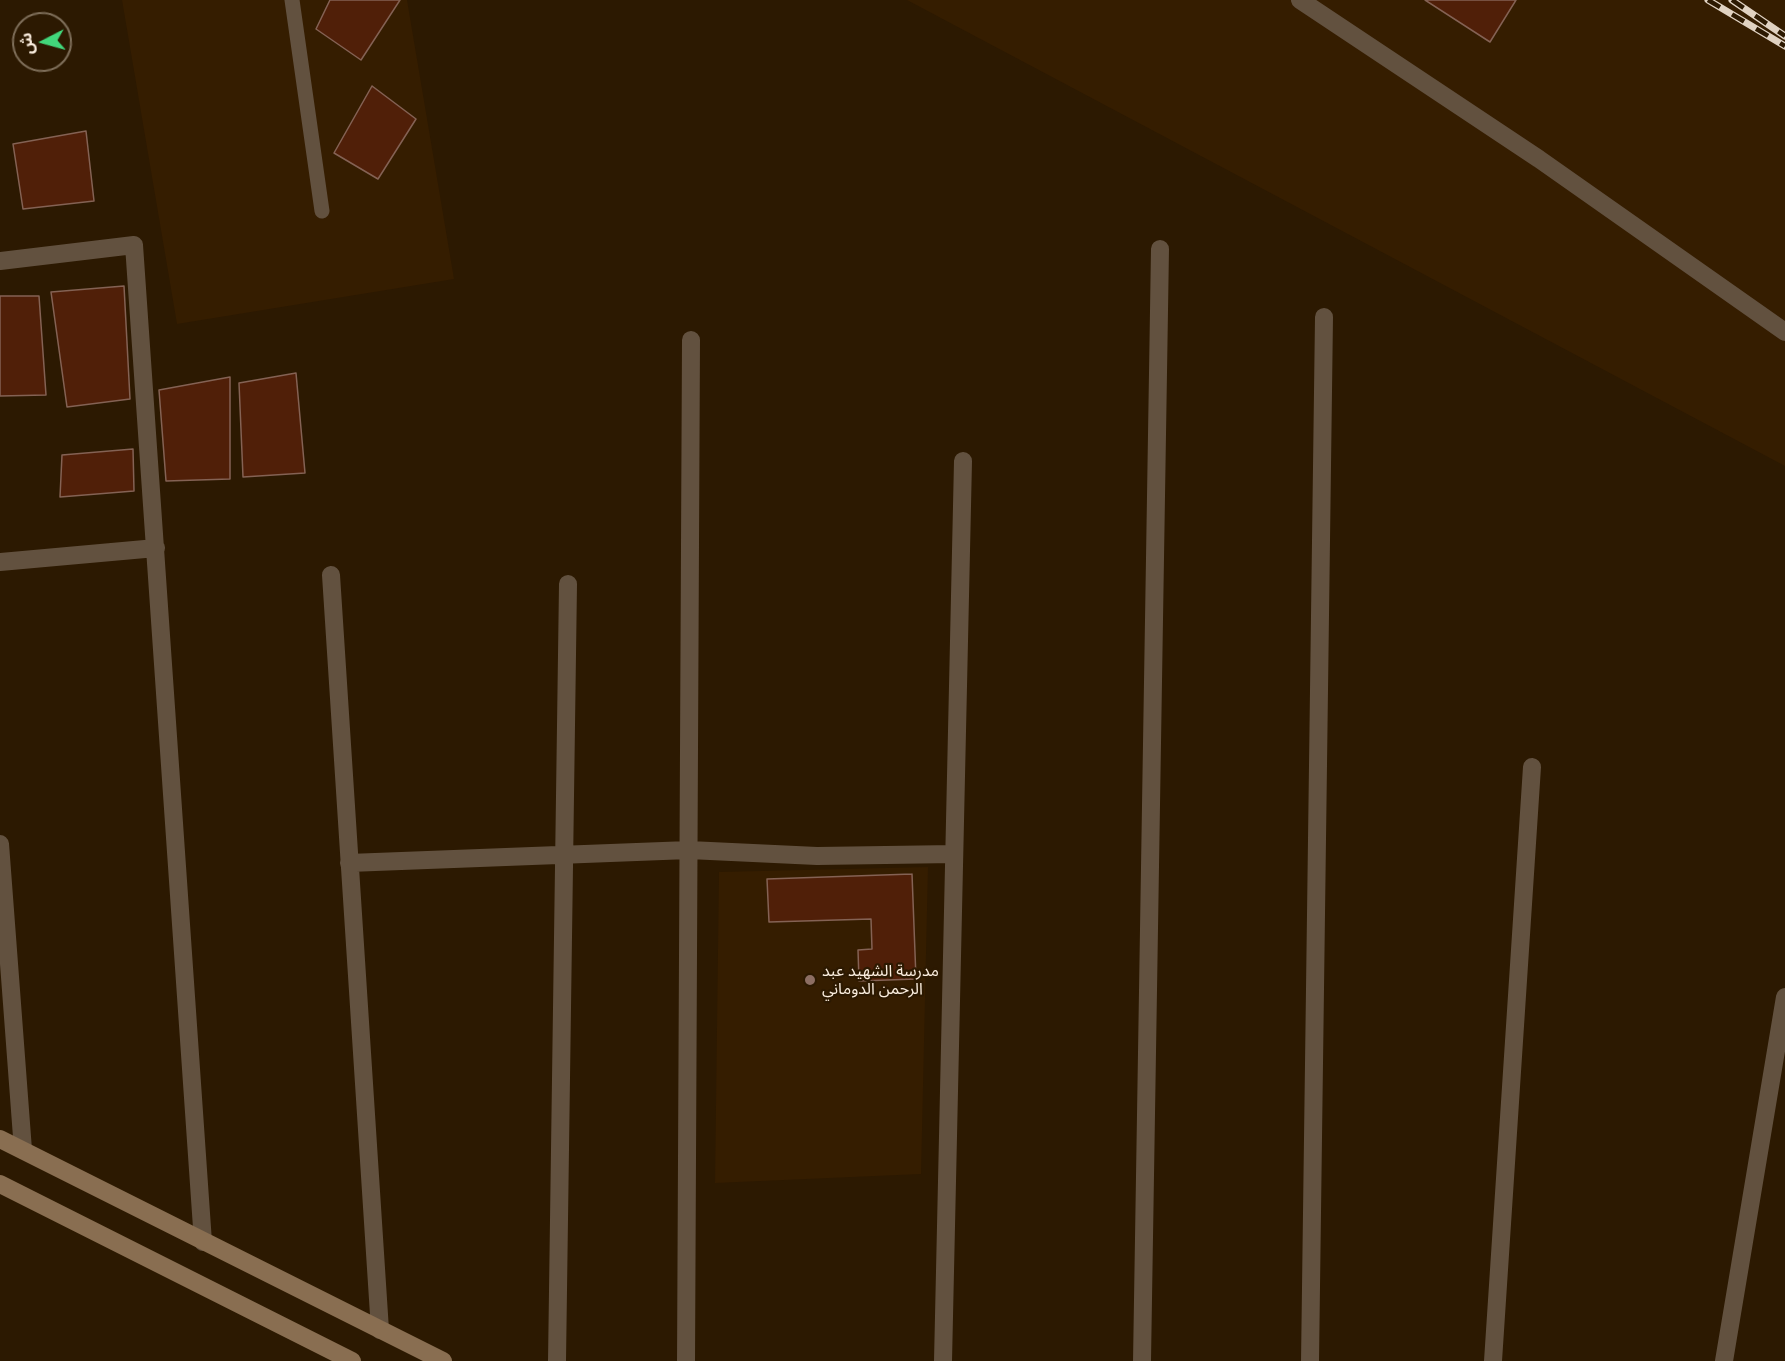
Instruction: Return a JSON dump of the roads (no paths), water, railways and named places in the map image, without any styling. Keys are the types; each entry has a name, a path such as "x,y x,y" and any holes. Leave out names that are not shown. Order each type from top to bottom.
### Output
{"main road":[{"path":"0,1139 443,1361"},
{"path":"0,1184 348,1360"}],"street":[{"path":"1300,0 1539,159 1785,332"},
{"path":"0,261 134,245 203,1242"},
{"path":"1142,1361 1160,249"},
{"path":"1310,1361 1324,317"},
{"path":"687,1361 691,340"},
{"path":"943,1361 963,461"},
{"path":"0,562 156,548"},
{"path":"331,575 380,1330"},
{"path":"557,1361 568,584"},
{"path":"1493,1361 1532,767"},
{"path":"0,844 23,1150"},
{"path":"349,863 689,850 817,856 954,854"},
{"path":"1724,1361 1785,997"}],"lane":[{"path":"292,0 322,211"}],"railway":[{"path":"1708,0 1785,46"},
{"path":"1732,0 1785,36"}],"place":[{"name":"مدرسة الشهيد عبد الرحمن الدوماني","path":"810,980"}]}
